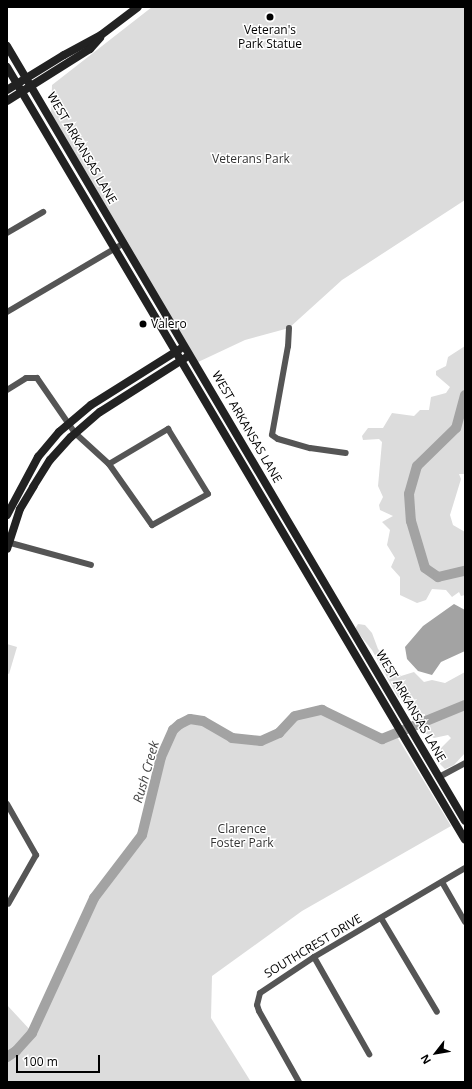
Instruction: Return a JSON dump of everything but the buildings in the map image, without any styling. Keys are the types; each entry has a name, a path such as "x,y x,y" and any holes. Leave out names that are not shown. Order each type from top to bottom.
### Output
{"main road":[{"path":"7,90 101,35 138,7"},
{"path":"7,101 90,49 101,35"},
{"name":"WEST ARKANSAS LANE","path":"7,46 186,346 465,821"},
{"name":"WEST ARKANSAS LANE","path":"7,67 465,840"},
{"path":"7,515 38,457 68,423 91,405 186,346"},
{"path":"8,544 20,509 33,487 50,460 75,433 125,395 191,355"}],"street":[{"path":"7,233 43,212"},
{"path":"7,312 124,243"},
{"path":"289,328 288,346 272,435 278,439 310,448 346,453"},
{"path":"7,390 26,378 37,378 75,433 109,464 152,525 208,494 168,429 109,464"},
{"path":"8,544 91,565"},
{"path":"439,777 465,762"},
{"path":"7,804 36,855 8,904"},
{"name":"SOUTHCREST DRIVE","path":"299,1082 259,1011 258,998 263,989 314,957 465,868"},
{"path":"442,882 465,922"},
{"path":"381,918 437,1012"},
{"path":"314,957 369,1054"}],"green space":[{"name":"Veterans Park","path":"152,7 465,7 465,200 342,280 289,328 245,340 196,363 51,117 52,85"},
{"path":"465,346 465,474 459,474 461,479 450,515 453,525 465,532 465,595 461,596 459,592 452,597 446,590 432,589 426,600 417,603 400,595 400,577 391,567 395,558 387,545 390,530 382,522 393,516 380,510 379,505 383,497 378,486 382,442 379,439 363,440 362,436 368,428 383,428 392,413 414,416 420,410 429,410 431,397 446,393 450,387 436,375 436,371 446,366 448,357"},
{"path":"358,624 365,625 372,633 378,649 401,676 414,672 424,682 432,680 445,683 465,672 465,753 454,765 445,769 440,764 441,748 451,738 448,735 434,738 423,732 425,714 413,713 410,704 398,697 372,650 355,629"},
{"path":"7,644 17,647 9,674 7,673"},
{"name":"Clarence Foster Park","path":"322,710 382,739 396,735 451,826 302,911 212,976 211,1018 251,1082 7,1082 7,1005 32,1032 94,898 142,835 161,757 173,730 190,719 203,721 232,738 261,741 279,733 295,716"}],"shaded area":[{"path":"454,604 465,610 465,651 441,662 432,675 418,671 407,659 405,647 423,626"}],"waterway":[{"name":"Rush Creek","path":"465,395 456,428 417,466 409,494 411,521 425,568 438,577 465,571"},
{"name":"Rush Creek","path":"7,1057 16,1051 32,1033 94,898 142,835 161,757 173,730 180,724 190,719 203,721 232,738 261,741 279,733 295,716 322,710 382,739 465,705"}],"place":[{"name":"Veteran's Park Statue","path":"270,17"},
{"name":"Valero","path":"143,324"}]}
